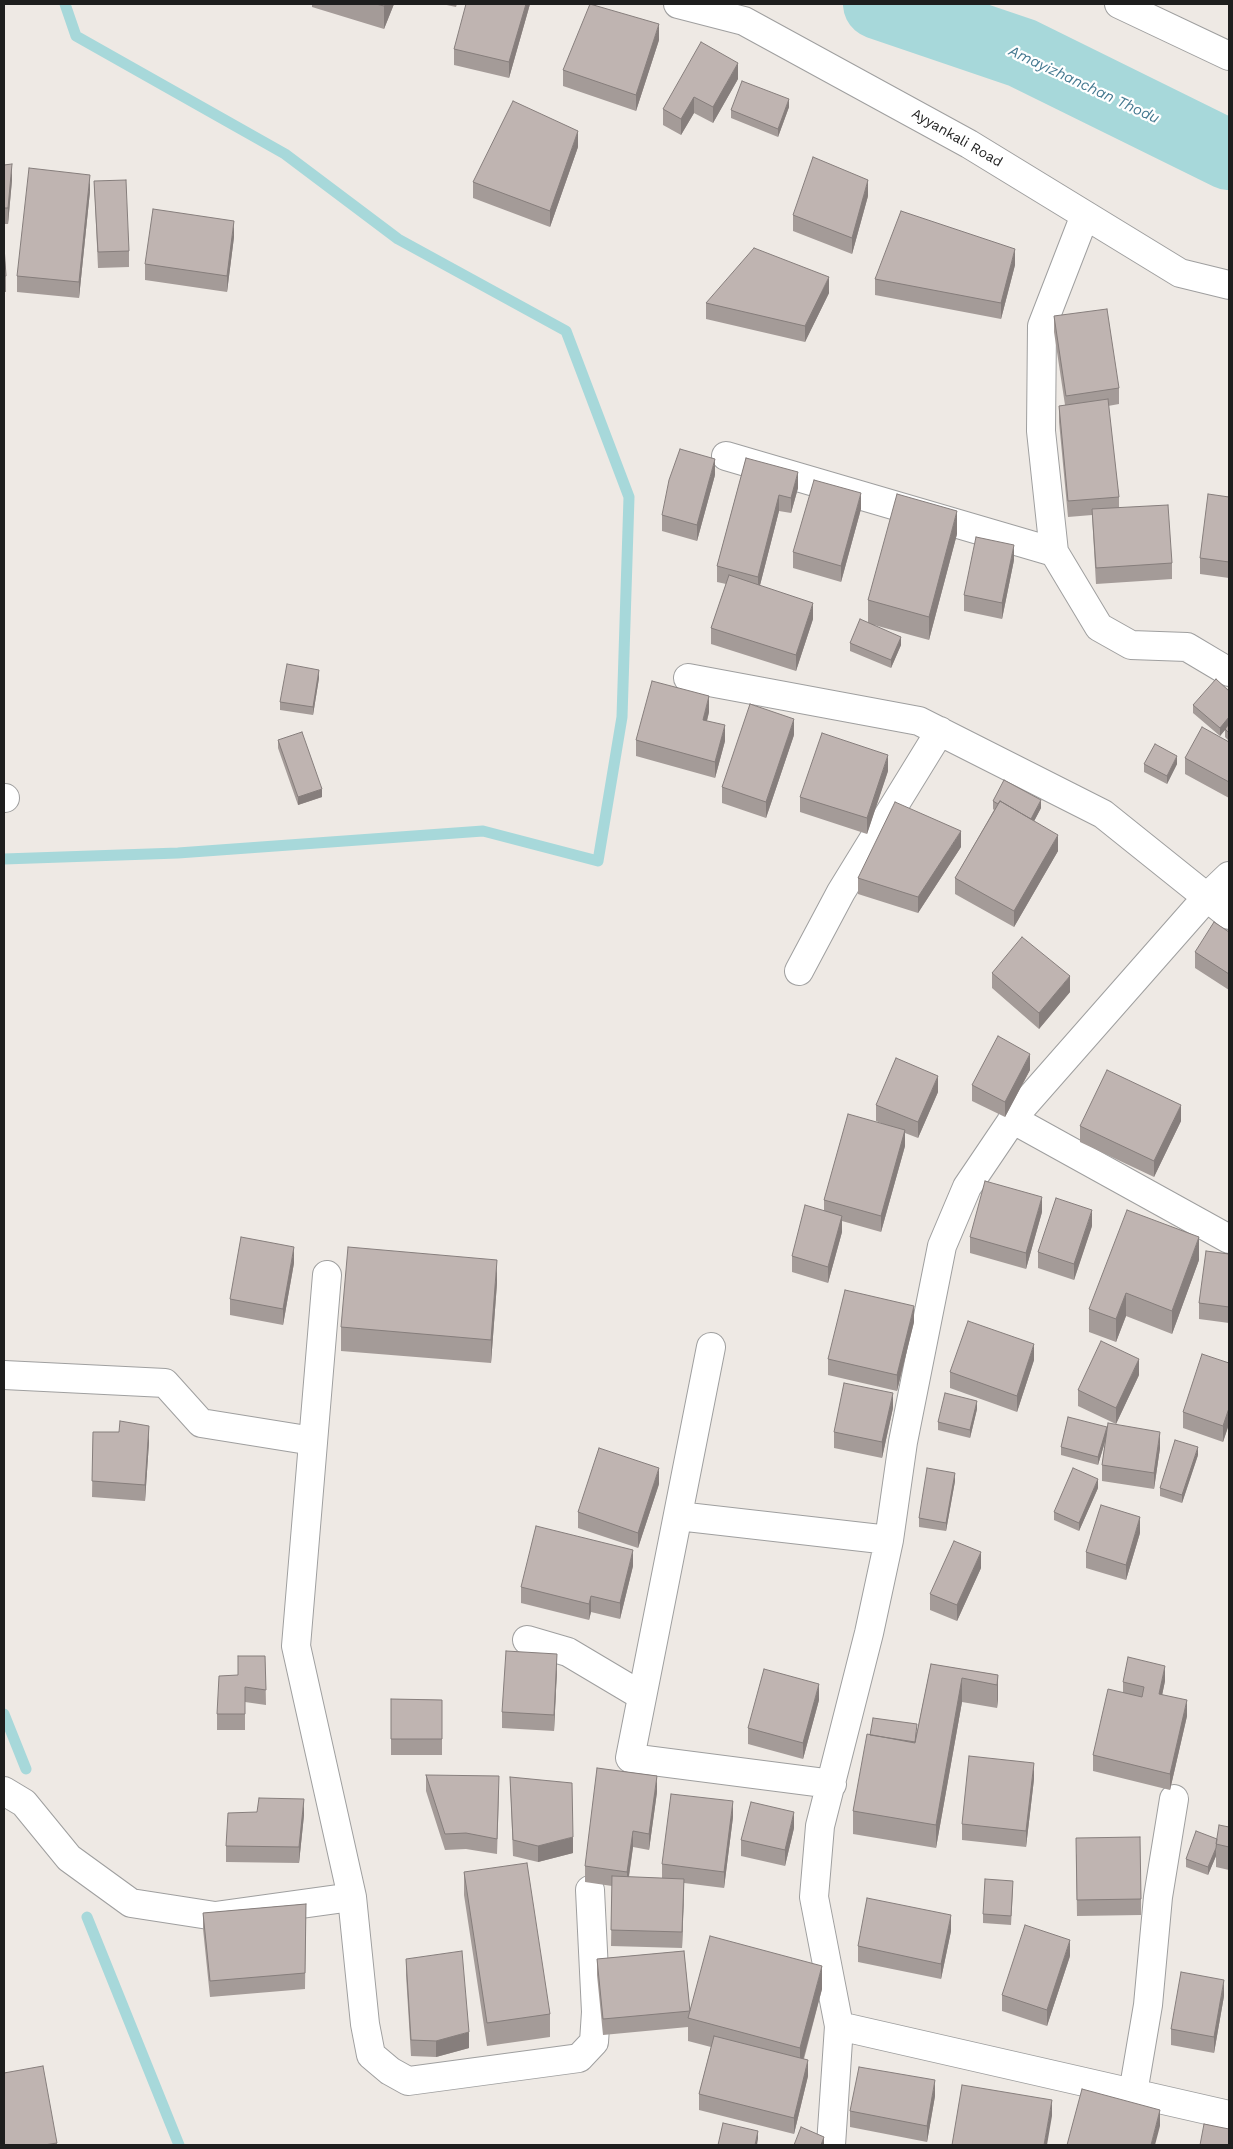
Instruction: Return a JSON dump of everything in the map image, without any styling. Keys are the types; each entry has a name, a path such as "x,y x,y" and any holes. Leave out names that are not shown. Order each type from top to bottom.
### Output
{"street":[{"name":"Ayyankali Road","path":"678,4 744,21 970,144 1180,273 1229,285"},
{"path":"1119,4 1229,56"},
{"path":"1085,215 1042,326 1041,431 1054,552 1099,627 1131,645 1187,647 1229,672"},
{"path":"726,456 1054,552"},
{"path":"688,678 920,721 1103,814 1229,914"},
{"path":"799,972 841,892 940,731"},
{"path":"831,2145 839,2026 814,1897 820,1826 832,1784 889,1540 903,1442 942,1246 967,1188 1012,1119 1207,897 1229,876"},
{"path":"1012,1119 1229,1239"},
{"path":"327,1275 296,1646 352,1897 364,2024 371,2055 390,2071 408,2081 579,2058 594,2042 596,2012 590,1890"},
{"path":"711,1347 630,1758 832,1784"},
{"path":"4,1375 165,1383 201,1423 313,1441"},
{"path":"678,1516 889,1540"},
{"path":"527,1640 568,1652 642,1696"},
{"path":"4,1791 24,1803 69,1858 132,1903 215,1916 352,1897"},
{"path":"1133,2093 1148,2005 1158,1897 1174,1799"},
{"path":"839,2026 1229,2114"}],"building":[{"path":"466,4 526,4 509,62 454,49"},
{"path":"590,4 659,24 636,95 563,70"},
{"path":"701,42 738,63 713,107 694,97 681,119 663,109"},
{"path":"742,81 789,99 778,129 731,110"},
{"path":"513,101 578,131 550,211 473,182"},
{"path":"813,157 868,180 852,238 793,215"},
{"path":"12,164 8,208 4,208 4,165"},
{"path":"29,168 90,175 79,282 17,276"},
{"path":"126,180 129,251 98,252 94,181"},
{"path":"153,209 234,221 227,276 145,264"},
{"path":"901,211 1015,249 1001,303 875,279"},
{"path":"4,246 6,276 4,276"},
{"path":"754,248 829,277 805,326 706,303"},
{"path":"1107,309 1119,388 1066,396 1054,316"},
{"path":"1108,399 1119,497 1068,501 1059,406"},
{"path":"680,449 715,459 697,525 662,515 669,480"},
{"path":"746,458 798,472 791,498 779,495 758,577 717,566"},
{"path":"814,480 861,493 841,566 793,552"},
{"path":"897,494 957,511 929,617 868,600"},
{"path":"1208,494 1229,497 1229,562 1200,558"},
{"path":"1168,505 1172,563 1096,568 1092,509"},
{"path":"976,537 1014,545 1002,603 964,595"},
{"path":"729,575 813,603 796,655 711,628"},
{"path":"860,619 901,637 891,660 850,643"},
{"path":"287,664 319,670 313,707 280,702"},
{"path":"1216,679 1229,691 1229,717 1220,728 1193,705"},
{"path":"652,681 709,696 703,720 725,725 715,762 636,740"},
{"path":"750,704 794,719 766,802 722,787"},
{"path":"1229,724 1229,733 1225,729"},
{"path":"1202,727 1229,742 1229,782 1185,758"},
{"path":"302,732 322,789 298,797 278,740"},
{"path":"822,733 888,755 867,818 800,797"},
{"path":"1155,744 1177,756 1167,776 1144,764"},
{"path":"1004,780 1041,800 1031,819 1000,801 998,804 993,801"},
{"path":"1000,801 1058,835 1014,911 955,878"},
{"path":"895,802 961,831 918,897 858,878"},
{"path":"1214,922 1229,932 1229,974 1195,952"},
{"path":"1022,937 1070,976 1039,1013 992,973"},
{"path":"998,1036 1030,1054 1005,1102 972,1085"},
{"path":"896,1058 938,1076 918,1122 876,1105"},
{"path":"1107,1070 1181,1105 1154,1161 1080,1126"},
{"path":"848,1114 905,1130 881,1216 824,1200"},
{"path":"985,1181 1042,1197 1026,1253 970,1237"},
{"path":"1056,1198 1092,1210 1074,1264 1038,1252"},
{"path":"805,1205 842,1216 828,1267 792,1256"},
{"path":"1127,1210 1199,1237 1172,1311 1126,1293 1116,1319 1089,1309"},
{"path":"241,1237 294,1247 283,1309 230,1299"},
{"path":"348,1247 497,1260 491,1340 341,1327"},
{"path":"1206,1251 1229,1254 1229,1307 1199,1303"},
{"path":"845,1290 914,1306 897,1375 828,1359"},
{"path":"968,1321 1034,1344 1017,1396 950,1372"},
{"path":"1101,1341 1139,1359 1116,1408 1078,1390"},
{"path":"1202,1354 1229,1363 1229,1408 1223,1426 1183,1412"},
{"path":"844,1383 893,1393 882,1442 834,1432"},
{"path":"945,1393 977,1401 970,1430 938,1422"},
{"path":"1068,1417 1107,1427 1098,1457 1061,1447"},
{"path":"120,1421 149,1426 145,1485 92,1481 93,1432 119,1432"},
{"path":"1108,1423 1160,1432 1154,1473 1102,1465"},
{"path":"1175,1440 1198,1447 1182,1495 1160,1488"},
{"path":"599,1448 659,1468 638,1533 578,1512"},
{"path":"927,1468 955,1473 946,1523 919,1518"},
{"path":"1073,1468 1098,1479 1079,1523 1054,1512"},
{"path":"1101,1505 1140,1517 1126,1565 1086,1552"},
{"path":"536,1526 633,1550 620,1603 591,1596 589,1604 521,1587"},
{"path":"954,1541 981,1552 957,1605 930,1594"},
{"path":"506,1651 557,1654 554,1715 502,1712"},
{"path":"238,1656 265,1656 266,1690 245,1687 245,1714 217,1714 219,1676 238,1675"},
{"path":"1128,1657 1165,1666 1159,1694 1187,1700 1170,1774 1093,1755 1108,1689 1142,1697 1144,1687 1123,1682"},
{"path":"931,1664 998,1675 997,1685 962,1678 936,1825 853,1811 867,1734 915,1743"},
{"path":"764,1669 819,1684 803,1743 748,1728"},
{"path":"391,1699 442,1700 442,1739 391,1739"},
{"path":"873,1718 917,1724 915,1742 870,1735"},
{"path":"969,1756 1034,1763 1026,1831 962,1824"},
{"path":"597,1768 657,1776 649,1834 633,1831 627,1872 585,1866"},
{"path":"426,1775 499,1776 497,1839 466,1833 445,1834"},
{"path":"510,1777 572,1783 573,1837 538,1846 513,1840"},
{"path":"671,1794 733,1801 724,1872 662,1864"},
{"path":"259,1798 304,1799 299,1847 226,1846 228,1813 257,1812"},
{"path":"751,1802 794,1812 785,1850 741,1840"},
{"path":"1219,1825 1229,1827 1229,1847 1216,1844"},
{"path":"1196,1831 1217,1839 1216,1848 1208,1867 1186,1859"},
{"path":"1140,1837 1141,1899 1077,1900 1076,1838"},
{"path":"527,1863 550,2014 487,2023 464,1872"},
{"path":"612,1876 684,1879 682,1932 611,1930"},
{"path":"985,1879 1013,1881 1011,1916 983,1914"},
{"path":"867,1898 951,1915 941,1964 858,1946"},
{"path":"306,1904 305,1973 210,1981 203,1913"},
{"path":"1025,1925 1070,1940 1047,2010 1002,1995"},
{"path":"710,1936 822,1966 800,2048 688,2018"},
{"path":"462,1951 469,2032 436,2041 411,2040 406,1959"},
{"path":"684,1951 690,2011 603,2019 597,1959"},
{"path":"1181,1972 1224,1980 1214,2037 1171,2029"},
{"path":"714,2036 808,2060 794,2118 699,2094"},
{"path":"43,2066 57,2143 44,2145 4,2145 4,2073"},
{"path":"859,2067 935,2080 927,2126 850,2111"},
{"path":"962,2085 1052,2100 1044,2145 952,2145"},
{"path":"1082,2089 1160,2110 1151,2145 1067,2145"},
{"path":"723,2123 758,2131 755,2145 718,2145"},
{"path":"1204,2124 1229,2129 1229,2145 1200,2145"},
{"path":"801,2127 824,2137 821,2145 794,2145"}],"waterway":[{"path":"4,859 178,853 483,831 598,861 622,717 629,497 566,331 398,239 285,154 76,36 65,4"},
{"name":"Amayizhanchan Thodu","path":"878,4 1022,53 1229,155"},
{"path":"4,1714 26,1769"},
{"path":"87,1917 179,2145"}]}
